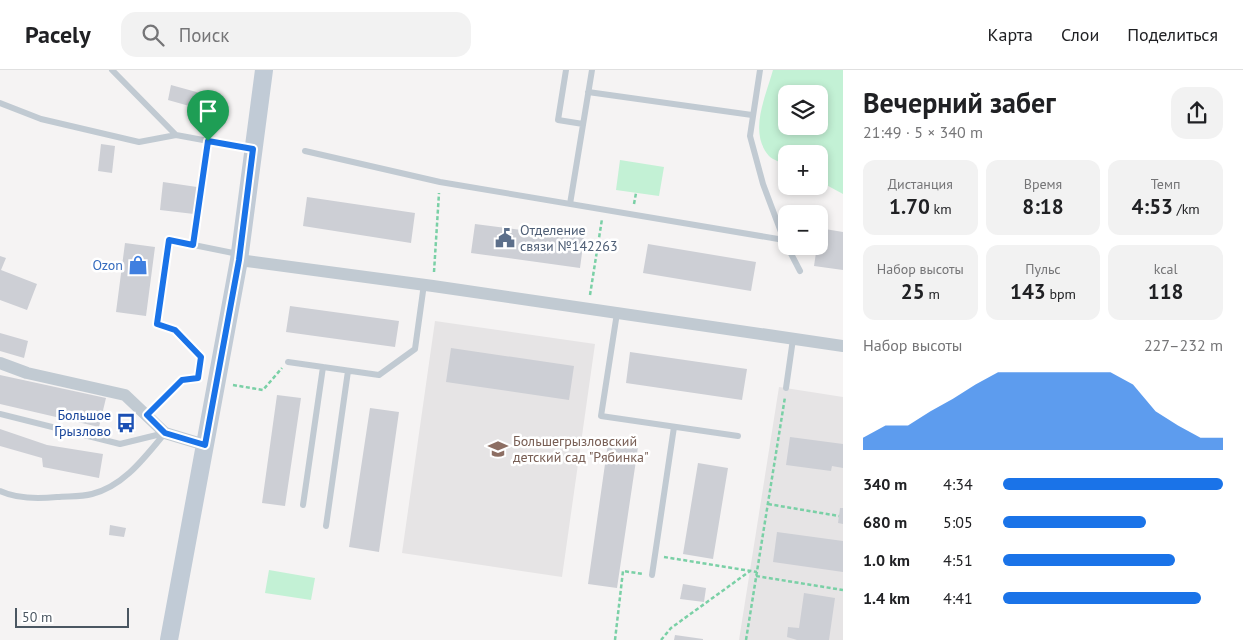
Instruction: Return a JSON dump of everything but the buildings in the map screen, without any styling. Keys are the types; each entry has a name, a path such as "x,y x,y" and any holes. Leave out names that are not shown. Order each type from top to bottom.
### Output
{"street":[{"path":"169,640 240,257 264,70"},
{"path":"240,257 843,346"},
{"path":"0,363 27,373 125,395 165,433 205,445"}],"lane":[{"path":"112,70 176,135"},
{"path":"566,70 558,120 583,124"},
{"path":"570,204 592,70"},
{"path":"760,70 750,136 763,184 778,223"},
{"path":"588,92 752,115"},
{"path":"0,103 41,119 138,142 176,135 253,149"},
{"path":"193,245 208,141"},
{"path":"305,152 440,182 778,243"},
{"path":"175,330 157,324 169,240 240,257"},
{"path":"792,255 800,271"},
{"path":"288,362 379,375 414,349 428,285"},
{"path":"616,313 601,416 738,436"},
{"path":"786,388 793,339"},
{"path":"303,505 323,367"},
{"path":"326,526 348,370"},
{"path":"0,414 120,444 165,433"},
{"path":"652,575 674,427"},
{"path":"0,491 10,496 43,498 92,494 117,483 137,466 165,433"}],"path":[{"path":"428,285 440,182"},
{"path":"588,308 603,210"},
{"path":"147,415 182,380 198,378 201,357 175,330"},
{"path":"227,383 263,390 288,362"},
{"path":"746,640 786,388"},
{"path":"768,504 839,516"},
{"path":"655,556 757,572"},
{"path":"615,640 623,571 652,575"},
{"path":"661,640 671,628 750,571"},
{"path":"756,576 843,590"}],"shaded area":[{"name":"Большегрызловский детский сад \"Рябинка\"","path":"435,321 595,344 562,577 402,553"},
{"path":"779,387 843,397 843,640 739,640"}],"green space":[{"path":"773,70 843,70 843,194 828,186 828,145 778,145 778,161 769,156 760,136 759,125 763,102"},
{"path":"620,160 664,167 659,196 616,190"},
{"path":"269,570 315,578 311,600 265,593"}],"place":[{"name":"Отделение связи №142263","path":"505,238"},
{"name":"Ozon","path":"138,265"},
{"name":"Большое Грызлово","path":"126,423"},
{"name":"Большегрызловский детский сад \"Рябинка\"","path":"498,449"}],"route":[{"path":"208,141 253,149 239,260 205,445 165,433 147,415 182,380 198,378 201,357 175,330 157,324 169,240 193,245 208,141"}]}
